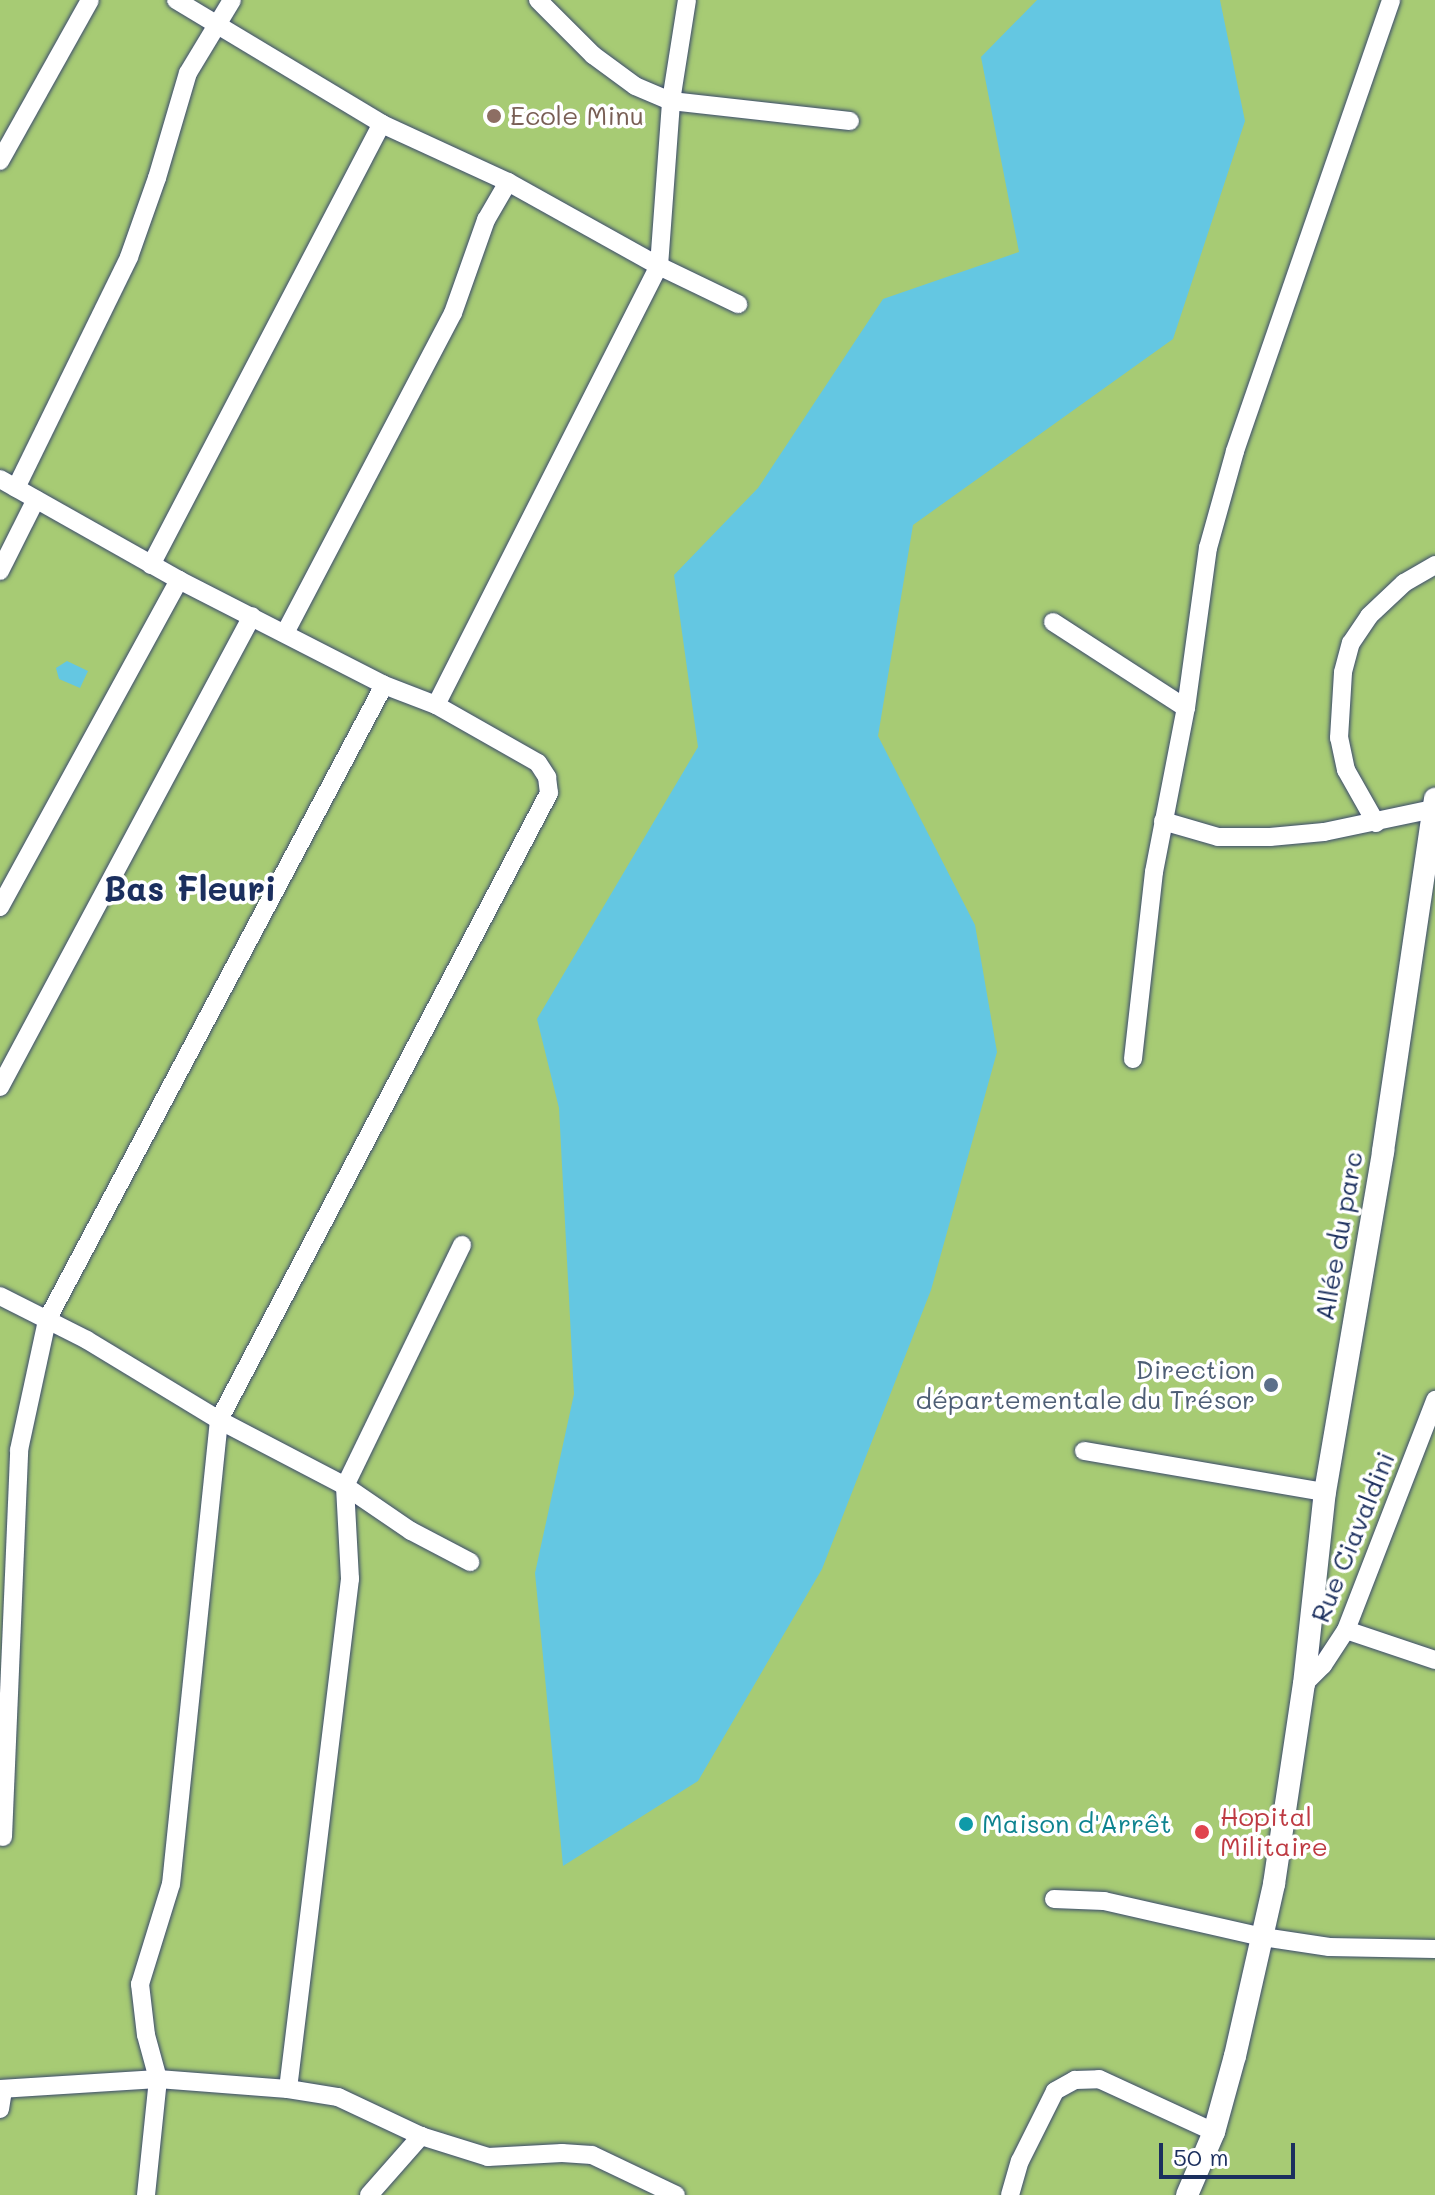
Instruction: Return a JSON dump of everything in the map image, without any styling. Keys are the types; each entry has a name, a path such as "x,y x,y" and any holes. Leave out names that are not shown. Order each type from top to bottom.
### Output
{"street":[{"path":"0,161 90,0"},
{"path":"176,0 382,124 508,182 659,266 738,304"},
{"path":"146,2195 158,2079 146,2035 140,1984 171,1884 219,1420 549,793 547,777 538,763 436,705 384,685 179,580 8,484 129,257 157,178 188,73 232,0"},
{"path":"538,0 593,55 635,86 671,101 850,121"},
{"path":"436,705 659,266 671,101 687,0"},
{"path":"1133,1059 1154,872 1186,708 1208,548 1235,451 1391,0"},
{"path":"151,565 382,124"},
{"path":"285,633 453,313 486,220 508,182"},
{"path":"0,571 36,499"},
{"path":"1376,823 1354,788 1339,738 1343,672 1351,643 1369,616 1404,583 1435,565"},
{"path":"0,907 179,580"},
{"path":"0,1087 252,616"},
{"path":"1053,622 1186,708"},
{"path":"3,1837 19,1450 47,1320 384,685"},
{"path":"1163,821 1218,837 1324,832 1376,823 1434,804"},
{"name":"Allée du parc","path":"1187,2195 1214,2132 1263,1937 1304,1684 1325,1492 1383,1151 1434,804"},
{"path":"288,2089 350,1579 345,1486 462,1245"},
{"path":"0,1296 87,1340 219,1420 345,1486 411,1531 470,1562"},
{"name":"Rue Ciavaldini","path":"1304,1684 1323,1665 1346,1630 1435,1400"},
{"path":"1084,1451 1325,1492"},
{"path":"1346,1630 1435,1660"},
{"path":"1054,1899 1104,1901 1263,1937 1329,1947 1435,1949"},
{"path":"0,2109 2,2089 158,2079 288,2089 338,2097 421,2136 488,2157 562,2153 592,2155 676,2195"},
{"path":"1010,2195 1020,2161 1055,2091 1075,2080 1099,2079 1214,2132"},
{"path":"369,2195 421,2136"}],"green space":[{"path":"0,0 1435,0 1435,2195 0,2195"}],"water":[{"path":"1037,0 1220,0 1245,121 1173,339 913,525 878,736 975,925 997,1052 931,1290 822,1569 698,1781 563,1866 535,1573 574,1394 559,1108 537,1019 698,747 674,575 758,488 883,299 1019,252 981,57"},
{"path":"67,661 88,671 80,688 59,679 56,668"}],"place":[{"name":"Ecole Minu","path":"494,116"},
{"name":"Direction départementale du Trésor","path":"1271,1385"},
{"name":"Maison d'Arrêt","path":"966,1824"},
{"name":"Hopital Militaire","path":"1202,1832"}],"district":[{"name":"Bas Fleuri","path":"190,888"}]}
